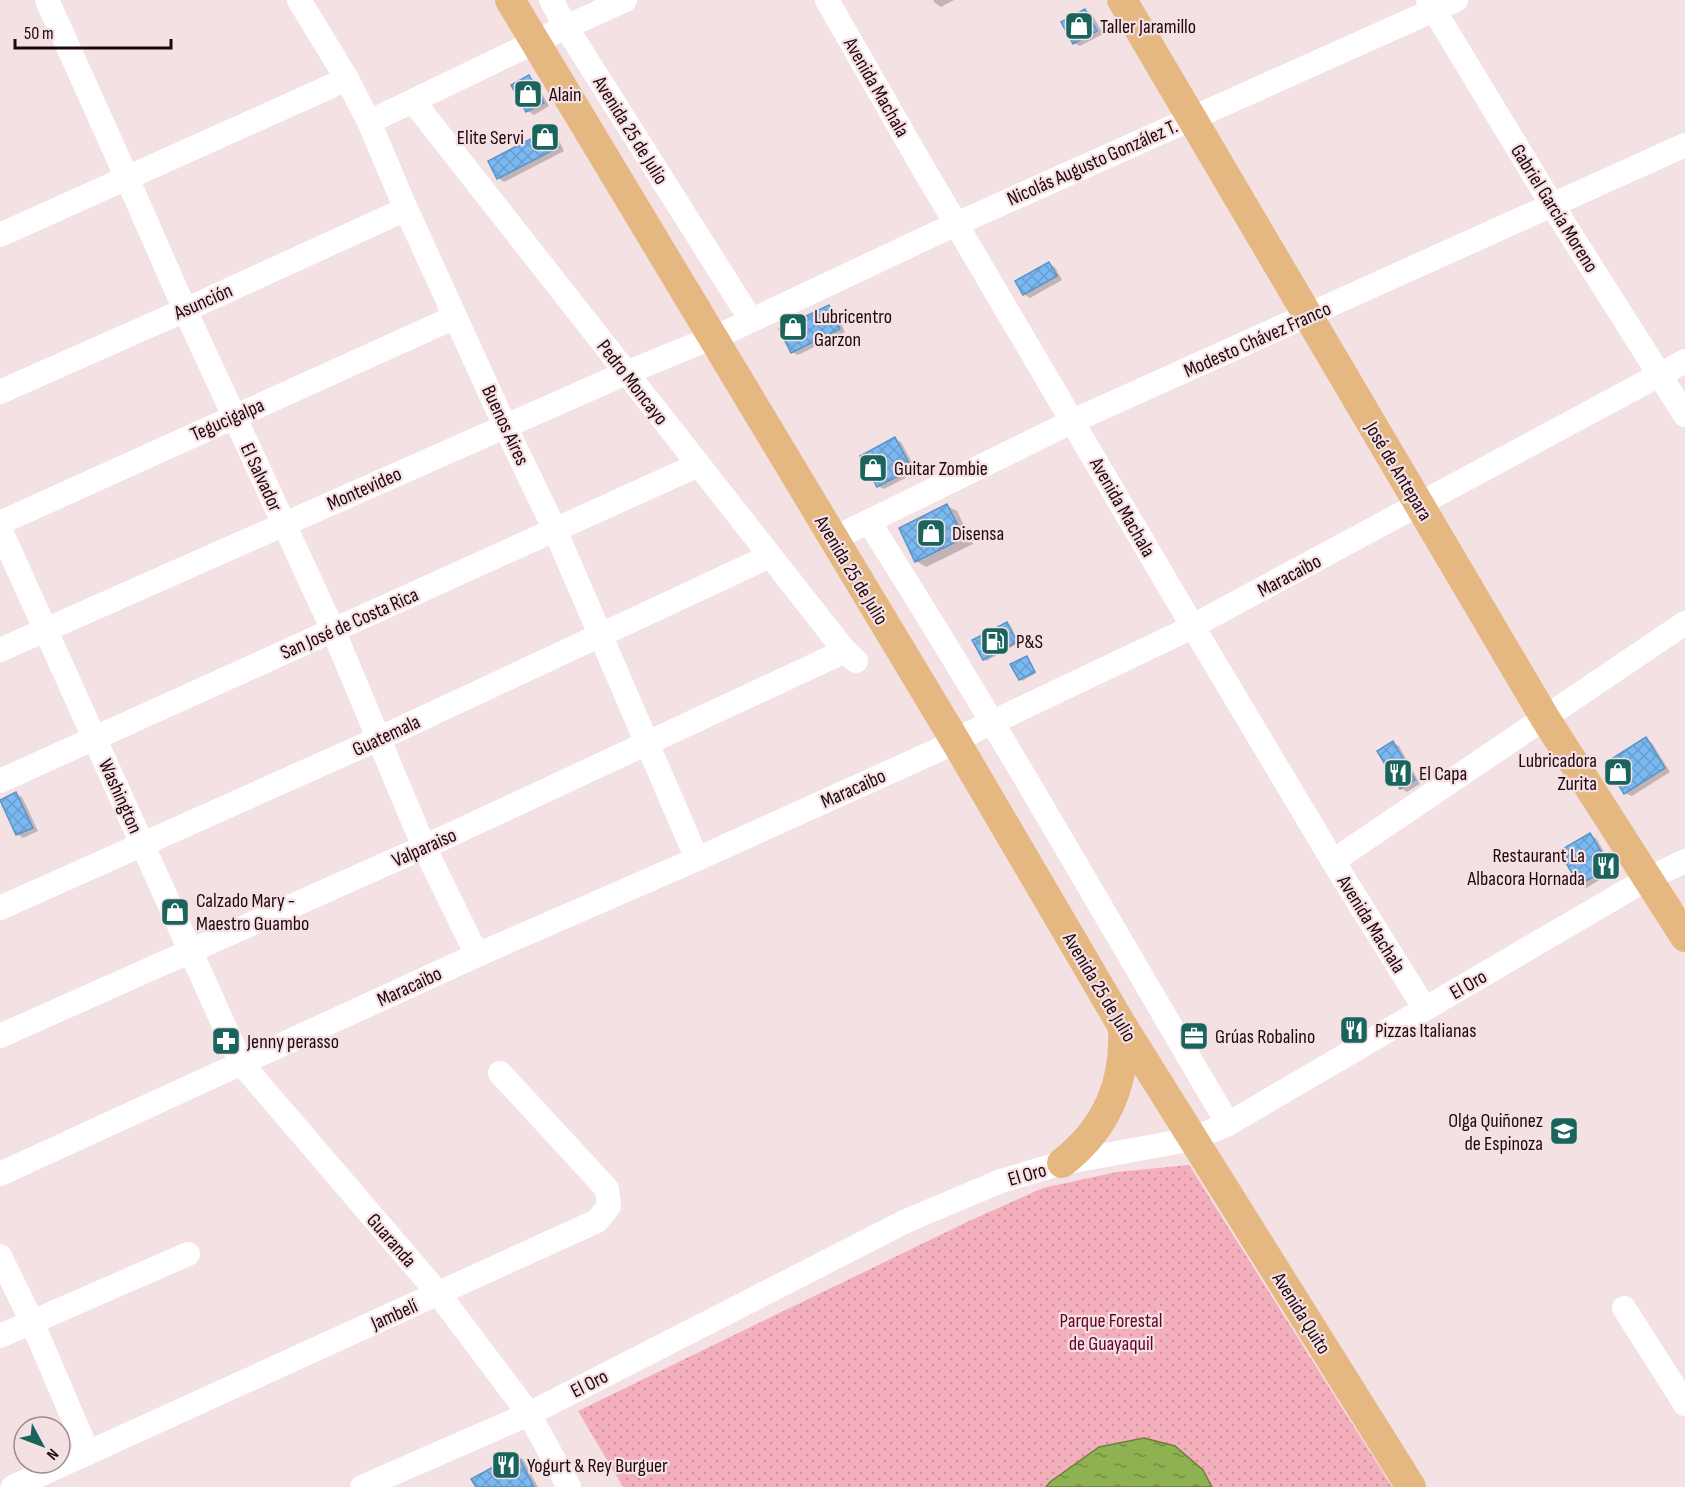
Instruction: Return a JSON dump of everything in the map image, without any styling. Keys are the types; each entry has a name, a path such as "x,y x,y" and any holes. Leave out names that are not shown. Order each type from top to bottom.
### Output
{"main road":[{"name":"Avenida 25 de Julio","path":"510,0 535,42 732,329 833,539 1193,1140"},
{"name":"José de Antepara","path":"1122,0 1545,718 1685,937"},
{"path":"1062,1163 1090,1137 1111,1103 1120,1078 1123,1026"},
{"name":"Avenida Quito","path":"1193,1140 1412,1487"}],"street":[{"name":"El Salvador","path":"47,0 233,416 333,630 424,847 477,955"},
{"name":"Buenos Aires","path":"299,0 347,79 369,122 455,317 555,530 697,859"},
{"name":"Avenida 25 de Julio","path":"551,0 732,329"},
{"path":"369,122 625,0"},
{"name":"Avenida Machala","path":"827,0 919,161 1193,626 1333,861 1425,1009"},
{"name":"Nicolás Augusto González T.","path":"732,329 956,224 1192,118 1431,5 1456,0"},
{"name":"Gabriel García Moreno","path":"1431,5 1552,205 1685,415"},
{"path":"0,235 347,79"},
{"name":"Pedro Moncayo","path":"412,101 850,656"},
{"name":"Modesto Chávez Franco","path":"833,539 1073,421 1685,145"},
{"name":"Asunción","path":"0,392 406,209"},
{"name":"Tegucigalpa","path":"0,523 455,317"},
{"name":"Montevideo","path":"0,650 505,426 732,329"},
{"name":"Maracaibo","path":"0,1174 477,955 956,742 972,732 1193,626 1685,361"},
{"name":"San José de Costa Rica","path":"0,781 698,465"},
{"name":"Avenida 25 de Julio","path":"869,522 939,632 1228,1124"},
{"name":"Washington","path":"0,529 241,1063"},
{"name":"Guatemala","path":"0,908 378,739 770,556"},
{"path":"1333,861 1685,623"},
{"name":"Valparaiso","path":"0,1036 850,656"},
{"name":"El Oro","path":"362,1487 528,1414 906,1221 1000,1181 1062,1163 1193,1140 1228,1124 1647,879 1685,861"},
{"name":"Guaranda","path":"241,1063 438,1293 528,1414 569,1487"},
{"name":"Jambelí","path":"13,1487 37,1482 88,1453 597,1221 609,1206 607,1189 500,1073"},
{"path":"0,1336 188,1254"},
{"path":"0,1256 32,1322 88,1453"},
{"path":"1624,1308 1685,1404"}],"green space":[{"name":"Parque Forestal de Guayaquil","path":"1189,1165 1392,1487 623,1487 578,1411 969,1221 1043,1188 1117,1172"}],"water":[{"path":"1144,1438 1175,1446 1203,1470 1212,1487 1046,1487 1099,1447"}],"building":[{"name":"Taller Jaramillo","path":"1085,9 1097,31 1073,44 1061,22"},
{"name":"Alain","path":"529,75 544,103 526,112 511,85"},
{"path":"550,129 559,147 497,179 488,161"},
{"path":"1049,262 1057,276 1023,295 1015,281"},
{"path":"829,305 840,329 791,353 779,329"},
{"path":"895,437 912,469 877,487 860,456"},
{"name":"Disensa","path":"947,504 964,538 915,562 899,528"},
{"name":"P&S","path":"1007,622 1017,642 983,660 972,640"},
{"name":"P&S","path":"1027,656 1035,672 1019,680 1010,664"},
{"path":"1646,737 1665,768 1624,794 1605,763"},
{"path":"1393,741 1415,780 1400,789 1377,751"},
{"path":"16,792 33,828 16,835 0,800"},
{"path":"1590,833 1610,867 1579,885 1559,851"},
{"path":"517,1454 534,1487 476,1487 471,1479"}],"place":[{"name":"Taller Jaramillo","path":"1079,26"},
{"name":"Alain","path":"528,94"},
{"name":"Elite Servi","path":"545,137"},
{"name":"Lubricentro Garzon","path":"793,327"},
{"name":"Guitar Zombie","path":"873,468"},
{"name":"Disensa","path":"931,533"},
{"name":"P&S","path":"995,641"},
{"name":"Lubricadora Zurita","path":"1618,772"},
{"name":"El Capa","path":"1398,773"},
{"name":"Restaurant La Albacora Hornada","path":"1606,866"},
{"name":"Calzado Mary - Maestro Guambo","path":"175,912"},
{"name":"Pizzas Italianas","path":"1354,1030"},
{"name":"Grúas Robalino","path":"1194,1036"},
{"name":"Jenny perasso","path":"226,1041"},
{"name":"Olga Quiñonez de Espinoza","path":"1564,1131"},
{"name":"Yogurt & Rey Burguer","path":"506,1465"}]}
